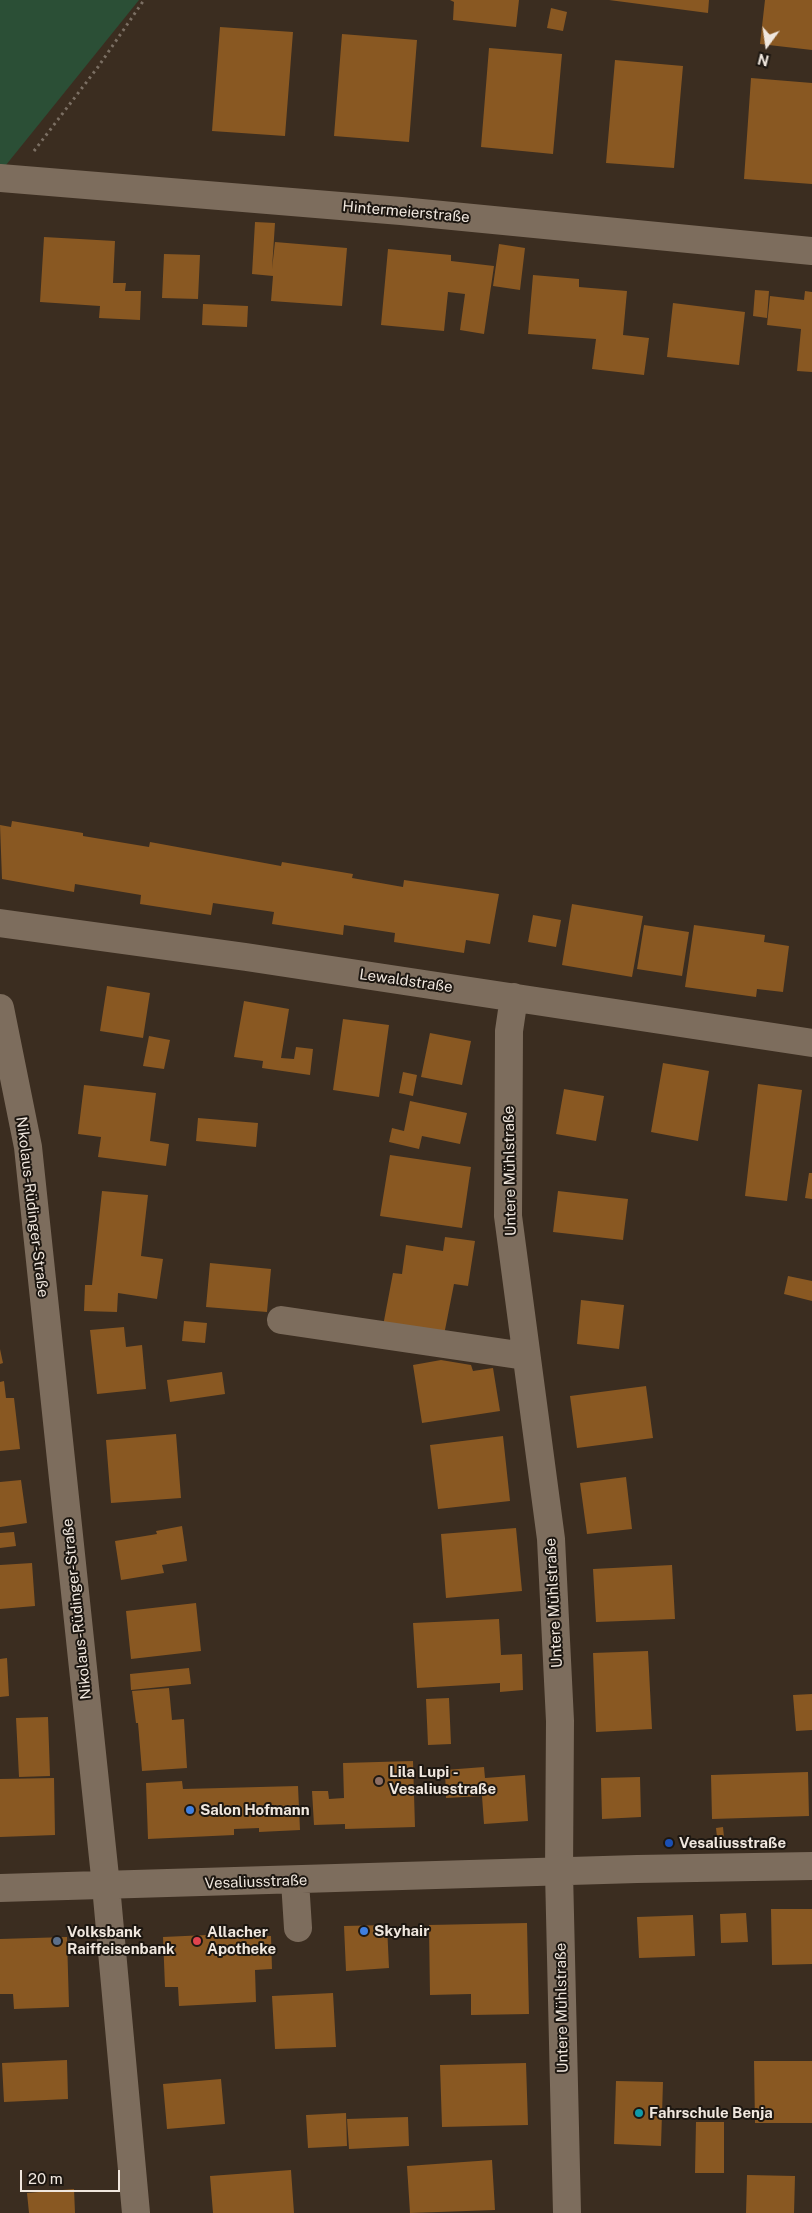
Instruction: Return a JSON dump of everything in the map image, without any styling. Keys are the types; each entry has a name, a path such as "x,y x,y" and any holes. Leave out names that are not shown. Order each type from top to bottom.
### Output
{"street":[{"name":"Hintermeierstraße","path":"13,179 401,211 812,251"},
{"name":"Lewaldstraße","path":"0,923 514,997 812,1043"},
{"name":"Untere Mühlstraße","path":"514,997 509,1031 508,1216 550,1539 560,1721 559,1872 567,2213"},
{"name":"Nikolaus-Rüdinger-Straße","path":"0,1008 28,1147 106,1886 136,2213"},
{"path":"281,1320 525,1356"},
{"name":"Vesaliusstraße","path":"0,1888 812,1866"},
{"path":"295,1880 298,1928"}],"path":[{"path":"13,179 98,67 144,0"}],"green space":[{"path":"0,0 139,0 6,165 0,165"}],"building":[{"path":"450,0 519,0 516,27 453,20 454,2"},
{"path":"609,0 709,0 708,13"},
{"path":"765,0 812,0 812,50 760,44"},
{"path":"551,8 567,12 563,31 547,28"},
{"path":"220,27 293,32 285,136 212,131"},
{"path":"342,34 417,40 409,142 334,136"},
{"path":"489,48 562,54 553,154 481,147"},
{"path":"615,60 683,66 674,168 606,163"},
{"path":"751,78 812,83 812,184 744,179"},
{"path":"255,222 275,223 272,269 275,242 347,248 342,306 271,301 273,276 252,274"},
{"path":"44,237 115,241 113,283 126,283 125,291 141,291 140,320 99,318 100,306 40,302"},
{"path":"499,244 525,248 520,290 493,286"},
{"path":"388,249 451,255 451,261 494,266 484,334 460,330 465,294 448,292 444,331 381,325"},
{"path":"164,254 200,255 198,299 162,298"},
{"path":"533,275 579,279 579,287 627,291 623,335 649,338 644,375 592,369 596,339 528,334"},
{"path":"755,290 769,291 767,318 753,316"},
{"path":"805,291 812,292 812,372 797,371 801,329 767,325 770,296 804,300"},
{"path":"673,303 745,312 739,365 667,357"},
{"path":"203,304 248,306 247,327 202,325"},
{"path":"12,821 149,847 150,842 281,866 282,862 353,874 352,878 403,887 404,880 499,894 490,944 466,940 464,953 394,942 395,933 344,925 343,935 272,924 274,912 213,903 211,915 140,904 141,895 75,884 74,892 2,879 0,825 11,827"},
{"path":"572,904 643,916 632,977 562,965"},
{"path":"533,915 561,920 556,947 528,942"},
{"path":"644,925 689,932 682,976 637,969"},
{"path":"694,925 765,935 764,942 789,946 783,992 757,989 756,997 685,987"},
{"path":"107,986 150,993 143,1038 100,1031"},
{"path":"244,1001 289,1009 281,1058 294,1059 296,1047 313,1049 310,1075 262,1068 263,1061 234,1057"},
{"path":"343,1019 389,1025 379,1097 333,1090"},
{"path":"430,1033 471,1041 462,1085 421,1077"},
{"path":"149,1036 170,1040 164,1069 143,1066"},
{"path":"663,1063 709,1071 698,1141 651,1132"},
{"path":"403,1072 417,1075 413,1096 399,1093"},
{"path":"758,1084 802,1090 787,1201 745,1196"},
{"path":"84,1085 156,1093 150,1141 169,1144 166,1166 98,1157 101,1137 78,1134"},
{"path":"564,1089 604,1096 596,1141 556,1134"},
{"path":"410,1101 467,1113 460,1144 422,1136 419,1149 389,1142 392,1128 404,1131"},
{"path":"198,1118 258,1123 256,1147 196,1141"},
{"path":"390,1155 471,1167 462,1228 380,1216"},
{"path":"809,1173 812,1173 812,1199 805,1198"},
{"path":"102,1191 148,1195 141,1256 163,1259 157,1299 118,1293 117,1312 84,1311 85,1285 92,1285"},
{"path":"558,1191 628,1199 623,1240 553,1232"},
{"path":"445,1237 475,1241 468,1286 454,1284 444,1335 383,1326 393,1273 402,1274 406,1245 443,1251"},
{"path":"210,1263 271,1269 267,1312 206,1307"},
{"path":"788,1276 812,1281 812,1301 784,1294"},
{"path":"581,1300 624,1305 619,1349 577,1344"},
{"path":"184,1321 207,1323 205,1343 182,1341"},
{"path":"124,1327 126,1347 142,1345 146,1389 97,1394 90,1330"},
{"path":"0,1349 3,1363 0,1364"},
{"path":"441,1360 471,1365 473,1371 493,1368 500,1411 422,1423 413,1365"},
{"path":"222,1372 225,1394 170,1402 167,1380"},
{"path":"4,1381 6,1398 14,1398 20,1449 0,1451 0,1382"},
{"path":"646,1386 653,1438 577,1448 570,1396"},
{"path":"176,1434 181,1498 111,1503 106,1440"},
{"path":"503,1436 510,1501 438,1509 430,1445"},
{"path":"626,1477 632,1529 587,1534 580,1483"},
{"path":"21,1480 27,1523 0,1527 0,1482"},
{"path":"182,1526 187,1561 162,1565 164,1573 121,1580 115,1541 157,1534 156,1531"},
{"path":"516,1528 522,1591 446,1598 441,1534"},
{"path":"14,1532 16,1546 0,1548 0,1533"},
{"path":"32,1563 35,1606 0,1609 0,1565"},
{"path":"672,1565 675,1619 596,1622 593,1569"},
{"path":"196,1603 201,1651 131,1659 126,1611"},
{"path":"499,1619 501,1655 522,1654 523,1690 500,1692 500,1683 417,1688 413,1623"},
{"path":"648,1651 652,1729 596,1732 593,1653"},
{"path":"7,1658 9,1696 0,1697 0,1659"},
{"path":"189,1668 191,1684 131,1690 130,1674"},
{"path":"169,1688 172,1720 184,1719 187,1768 142,1771 138,1723 136,1723 132,1691"},
{"path":"812,1694 812,1730 796,1731 793,1695"},
{"path":"449,1698 451,1744 428,1745 426,1699"},
{"path":"48,1717 50,1776 19,1777 16,1718"},
{"name":"Lila Lupi - Vesaliusstraße","path":"413,1761 415,1827 345,1829 345,1824 314,1825 312,1791 328,1791 329,1799 344,1798 343,1763"},
{"path":"484,1767 485,1778 525,1775 528,1821 484,1824 482,1796 446,1798 445,1770"},
{"path":"808,1772 809,1816 712,1819 711,1775"},
{"path":"640,1777 641,1817 602,1819 601,1778"},
{"path":"54,1778 55,1835 0,1837 0,1779"},
{"name":"Salon Hofmann","path":"182,1781 183,1789 298,1786 300,1830 259,1832 259,1828 234,1829 234,1835 148,1839 146,1783"},
{"path":"723,1827 724,1837 717,1837 716,1828"},
{"path":"771,1909 812,1909 812,1964 772,1965"},
{"path":"746,1913 748,1942 721,1943 720,1914"},
{"path":"693,1915 695,1956 639,1958 637,1917"},
{"path":"527,1923 529,2014 471,2015 471,1994 430,1995 429,1925"},
{"path":"387,1925 389,1968 346,1971 344,1926"},
{"path":"229,1934 229,1937 271,1936 272,1969 255,1970 256,2002 179,2006 178,1987 165,1987 163,1937"},
{"path":"67,1937 69,2007 14,2009 13,1994 0,1994 0,1939"},
{"path":"333,1993 336,2047 275,2049 272,1996"},
{"path":"67,2060 68,2099 4,2102 2,2063"},
{"path":"754,2061 812,2061 812,2123 755,2123"},
{"path":"526,2063 528,2125 442,2127 440,2065"},
{"path":"221,2079 225,2124 167,2129 163,2084"},
{"name":"Fahrschule Benja","path":"616,2081 663,2082 661,2146 614,2144"},
{"path":"346,2113 347,2146 308,2148 306,2115"},
{"path":"408,2117 409,2146 349,2149 347,2119"},
{"path":"696,2122 724,2122 724,2173 695,2173"},
{"path":"492,2160 495,2210 410,2213 407,2166"},
{"path":"291,2170 294,2213 213,2213 210,2176"},
{"path":"747,2175 795,2176 794,2213 746,2213"},
{"path":"74,2189 75,2213 29,2213 27,2193"}],"place":[{"name":"Lila Lupi - Vesaliusstraße","path":"379,1781"},
{"name":"Salon Hofmann","path":"190,1810"},
{"name":"Vesaliusstraße","path":"669,1843"},
{"name":"Skyhair","path":"364,1931"},
{"name":"Volksbank Raiffeisenbank","path":"57,1941"},
{"name":"Allacher Apotheke","path":"197,1941"},
{"name":"Fahrschule Benja","path":"639,2113"}]}
